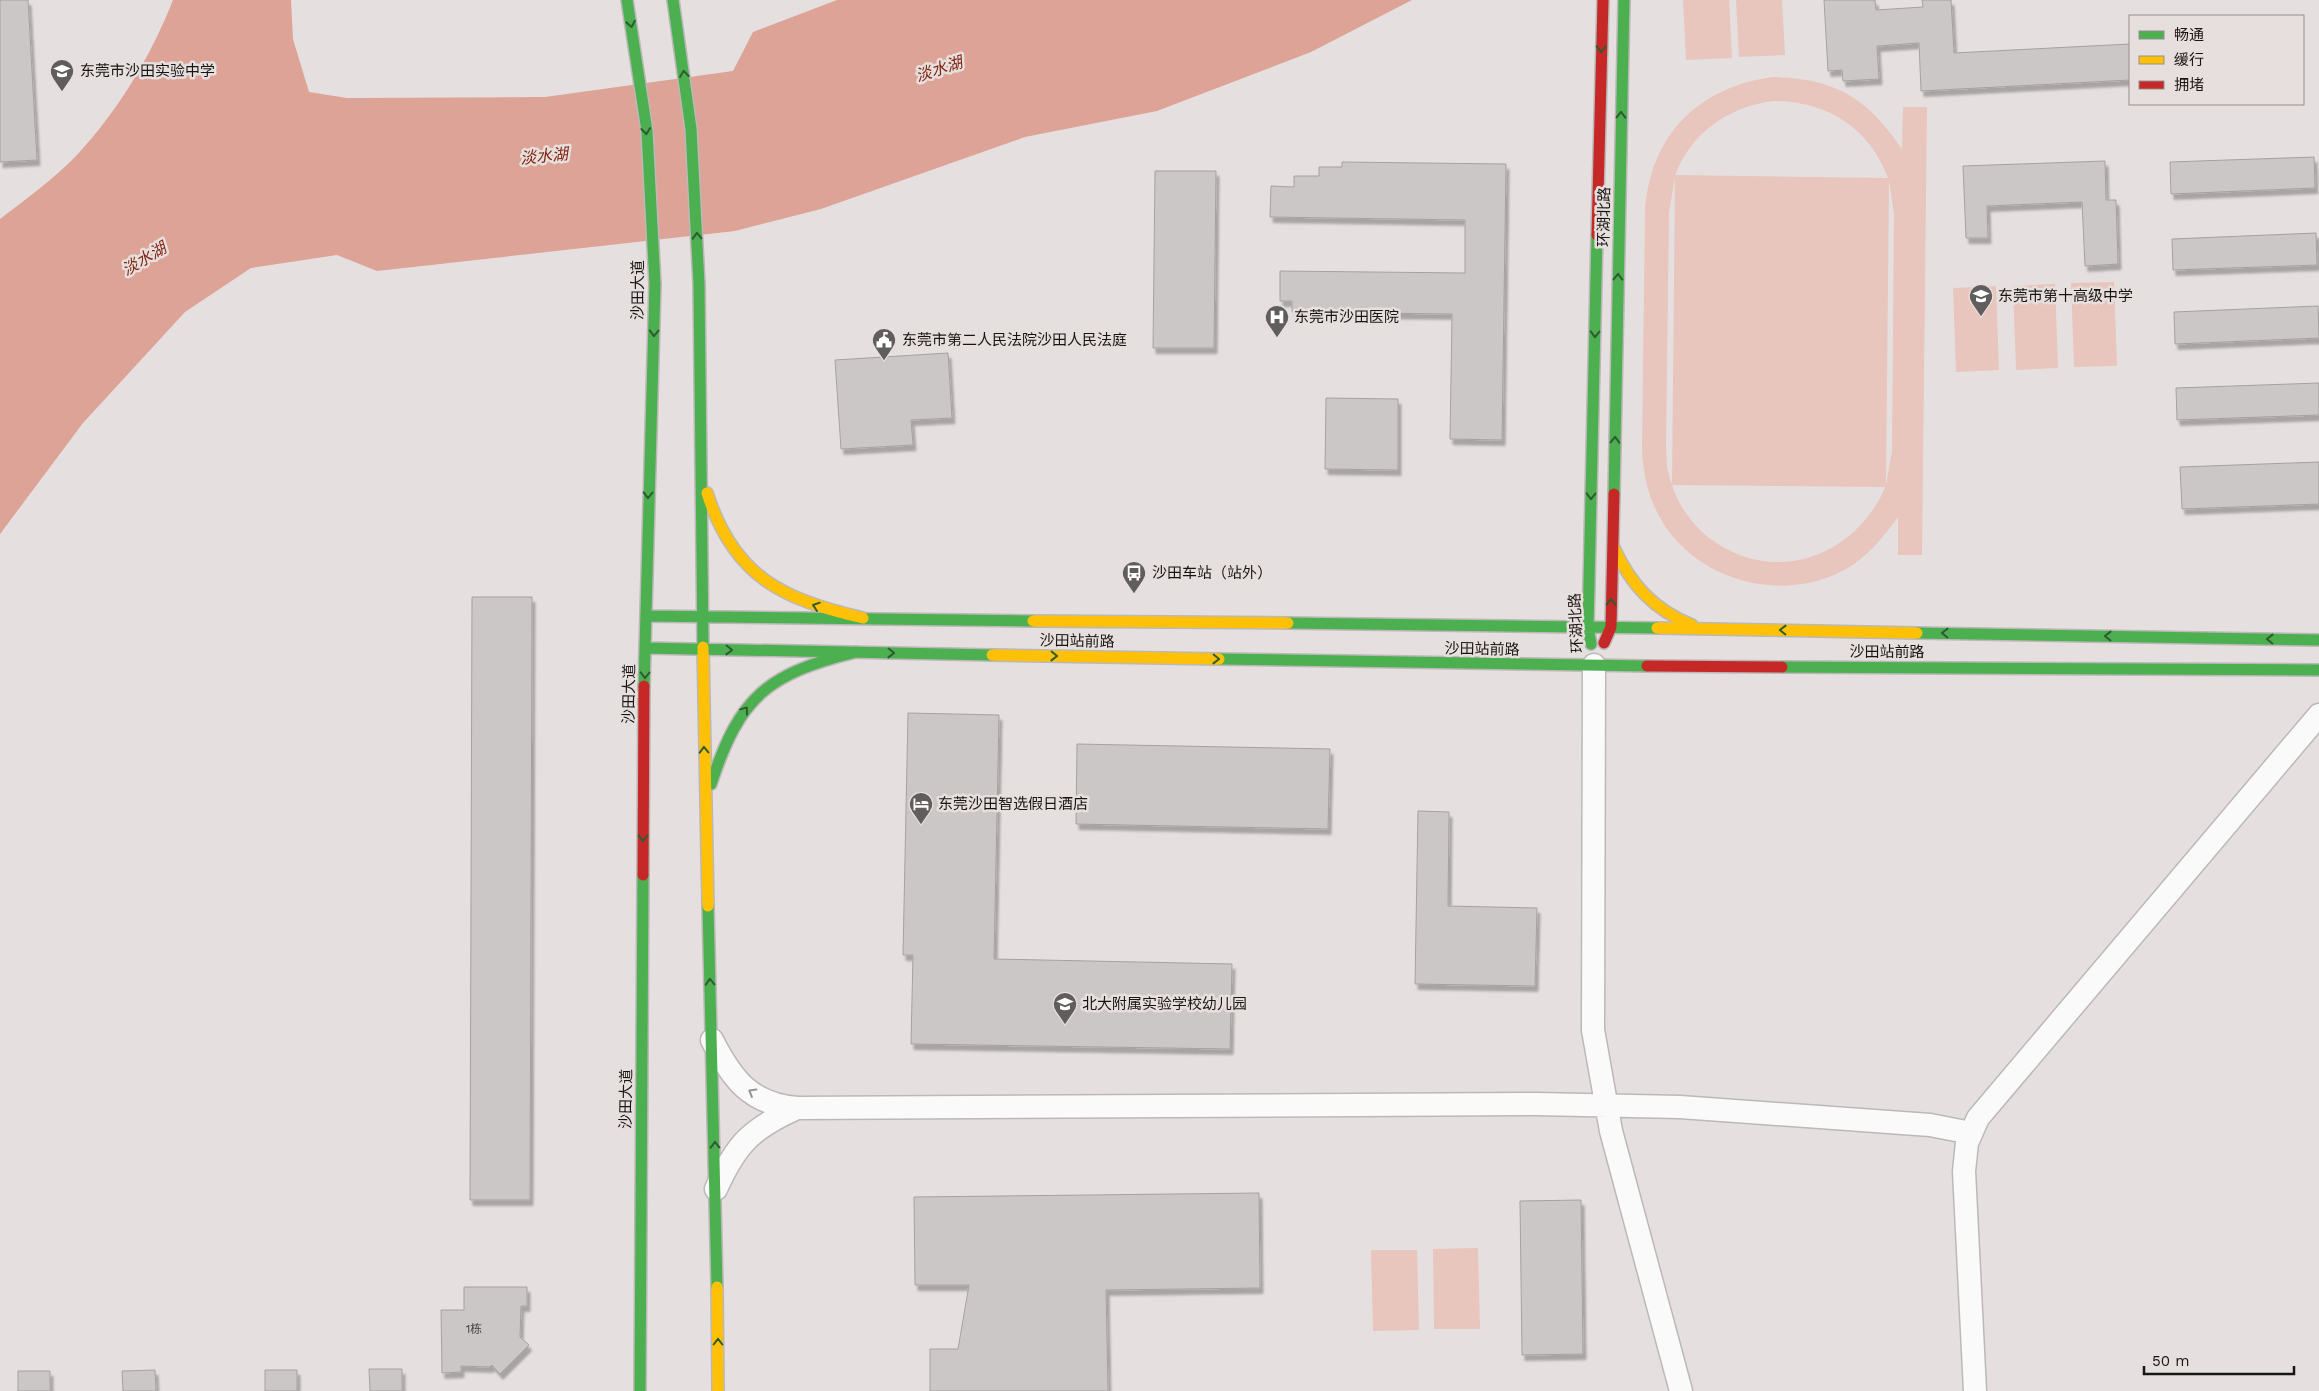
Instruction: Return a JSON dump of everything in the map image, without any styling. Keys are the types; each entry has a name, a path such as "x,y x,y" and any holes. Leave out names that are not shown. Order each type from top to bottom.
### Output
{"street":[{"name":"沙田大道","path":"627,0 636,48 647,131 655,284 645,648 640,1391"},
{"path":"673,0 691,129 699,284 705,820 716,1190 718,1391"},
{"name":"环湖北路","path":"1594,665 1588,627 1603,0"},
{"name":"环湖北路","path":"1594,665 1611,627 1624,0"},
{"path":"701,472 710,505 726,537 747,566 775,588 815,606 863,618"},
{"path":"1613,544 1622,568 1638,590 1657,608 1680,621 1706,629"},
{"name":"沙田站前路","path":"646,616 1611,627 2319,640"},
{"name":"沙田站前路","path":"645,648 1594,665 2319,670"},
{"path":"705,820 710,787 718,762 742,713 761,690 807,665 856,652"},
{"path":"1594,665 1593,1030 1605,1105 1681,1391"},
{"path":"1975,1391 1964,1171 1967,1143 1978,1118 2319,714"},
{"path":"712,1040 727,1069 741,1085 779,1106 797,1108 1605,1105 1680,1107 1805,1115 1930,1125 1971,1133"},
{"path":"716,1190 727,1165 742,1143 761,1127 797,1108"}],"shaded area":[{"path":"1683,0 1729,0 1732,58 1686,60"},
{"path":"1736,0 1782,0 1785,55 1739,57"},
{"path":"1772,77 1794,78 1814,81 1831,87 1847,94 1876,116 1902,149 1903,107 1927,107 1922,555 1898,555 1898,517 1867,554 1854,564 1828,577 1801,584 1772,585 1744,581 1717,571 1693,556 1673,536 1657,512 1648,489 1643,465 1645,210 1649,183 1657,159 1668,138 1683,120 1700,104 1721,92 1745,83","holes":["1773,101 1792,102 1811,106 1843,120 1869,144 1880,160 1888,178 1675,175 1691,146 1702,134 1727,116 1757,104","1675,178 1671,483 1667,467 1666,448 1669,212","1889,180 1894,214 1892,451 1886,485","1672,485 1885,487 1871,512 1853,532 1832,547 1809,558 1784,562 1758,560 1733,552 1708,537 1696,526 1678,500"]},
{"path":"2114,282 2117,366 2074,367 2071,283"},
{"path":"2055,284 2058,368 2016,370 2013,286"},
{"path":"1996,286 1999,370 1956,372 1953,288"},
{"path":"1478,1248 1480,1329 1434,1329 1433,1249"},
{"path":"1371,1250 1417,1250 1419,1330 1373,1331"}],"water":[{"name":"淡水湖","path":"173,0 291,0 293,39 309,92 347,98 545,97 733,71 753,32 837,0 1412,0 1311,52 1157,111 1025,137 821,209 735,231 377,271 337,255 251,268 185,312 83,423 0,534 0,219 59,172 92,138 120,101 144,62"}],"building":[{"path":"0,0 28,0 37,160 0,162"},
{"path":"1824,0 1875,0 1876,10 1923,7 1922,0 1951,0 1954,53 2129,44 2129,80 1921,91 1919,43 1877,46 1879,79 1843,81 1842,70 1828,71"},
{"path":"2314,157 2315,188 2171,194 2170,162"},
{"path":"2105,161 2106,200 2116,200 2118,264 2085,266 2082,202 1987,206 1988,238 1966,238 1963,166"},
{"path":"1342,162 1506,164 1502,440 1450,439 1452,314 1292,312 1292,301 1280,301 1280,271 1465,273 1465,220 1270,217 1271,186 1294,187 1294,176 1319,176 1319,167 1342,167"},
{"path":"1155,171 1216,171 1214,348 1153,348"},
{"path":"2316,233 2317,265 2173,270 2172,239"},
{"path":"2318,306 2319,338 2175,344 2174,312"},
{"path":"948,353 952,418 911,420 913,445 841,449 835,360"},
{"path":"2319,383 2319,415 2177,420 2176,388"},
{"path":"1326,398 1398,399 1398,470 1325,469"},
{"path":"2319,462 2319,504 2182,509 2180,467"},
{"path":"472,597 532,597 530,1200 470,1200"},
{"path":"908,713 999,715 994,959 1232,964 1230,1049 911,1044 913,955 903,955"},
{"path":"1077,744 1330,749 1328,829 1076,824"},
{"path":"1418,811 1449,812 1448,906 1537,908 1535,986 1415,984"},
{"path":"1259,1193 1260,1288 1106,1290 1108,1391 930,1391 930,1349 958,1349 969,1285 915,1285 914,1197"},
{"path":"1581,1200 1583,1354 1522,1355 1520,1201"},
{"path":"464,1287 527,1287 527,1306 521,1306 520,1337 529,1345 500,1374 492,1365 490,1367 461,1366 461,1372 442,1373 441,1310 464,1310"},
{"path":"369,1369 402,1369 402,1391 370,1391"},
{"path":"155,1370 156,1391 123,1391 122,1371"},
{"path":"265,1370 297,1370 297,1391 265,1391"},
{"path":"18,1371 50,1371 50,1391 18,1391"}],"traffic: fast":[{"path":"627,0 647,131 655,284 644,686"},
{"path":"673,0 691,129 699,284 703,647"},
{"path":"1614,494 1624,0"},
{"path":"1591,644 1588,627 1597,235"},
{"path":"646,616 1033,621"},
{"path":"1288,623 1657,628"},
{"path":"1917,633 2319,640"},
{"path":"645,648 992,655"},
{"path":"711,784 733,729 746,709 761,693 779,680 800,670 825,660 856,652"},
{"path":"1219,659 1647,666"},
{"path":"1782,667 2319,670"},
{"path":"640,1391 643,875"},
{"path":"708,906 717,1287"}],"traffic: slow":[{"path":"707,493 718,522 731,545 747,564 765,580 785,592 808,602 863,618"},
{"path":"1614,548 1628,574 1645,595 1666,612 1692,625"},
{"path":"1033,621 1288,623"},
{"path":"1657,628 1917,633"},
{"path":"703,647 708,906"},
{"path":"992,655 1219,659"},
{"path":"717,1287 718,1391"}],"traffic: jam":[{"path":"1597,235 1603,0"},
{"path":"1604,643 1611,627 1614,494"},
{"path":"1647,666 1782,667"},
{"path":"643,875 644,686"}],"place":[{"name":"东莞市沙田实验中学","path":"62,92"},
{"name":"东莞市第十高级中学","path":"1981,317"},
{"name":"东莞市沙田医院","path":"1277,338"},
{"name":"东莞市第二人民法院沙田人民法庭","path":"884,361"},
{"name":"沙田车站（站外）","path":"1134,594"},
{"name":"东莞沙田智选假日酒店","path":"921,825"},
{"name":"北大附属实验学校幼儿园","path":"1065,1025"}]}
